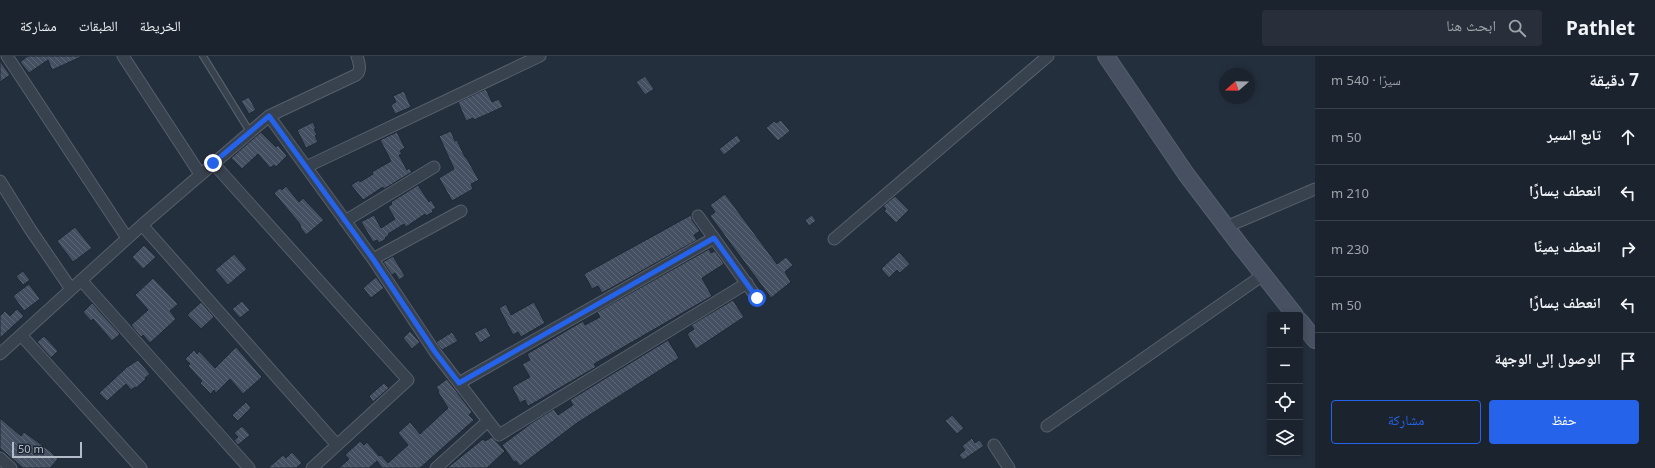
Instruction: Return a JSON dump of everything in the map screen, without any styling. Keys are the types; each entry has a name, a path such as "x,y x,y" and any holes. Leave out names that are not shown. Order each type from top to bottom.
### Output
{"main road":[{"path":"1106,56 1186,174 1293,312"},
{"path":"1303,325 1315,340"}],"street":[{"path":"7,56 128,238"},
{"path":"123,56 200,174"},
{"path":"0,354 142,225 269,116 360,72 357,56"},
{"path":"306,166 540,56"},
{"path":"834,239 1048,56"},
{"path":"269,116 373,259 435,352 499,435 747,283"},
{"path":"213,163 408,380 312,468"},
{"path":"345,221 434,167"},
{"path":"0,181 30,230 71,289"},
{"path":"1226,227 1315,188"},
{"path":"373,259 461,211"},
{"path":"698,216 757,298"},
{"path":"142,225 337,445"},
{"path":"459,383 714,238"},
{"path":"1047,426 1263,275"},
{"path":"81,280 249,468"},
{"path":"21,335 141,468"},
{"path":"436,468 488,421"},
{"path":"994,445 1009,468"},
{"path":"0,458 11,468"}],"lane":[{"path":"203,56 250,132"}],"building":[{"path":"28,56 83,56 52,70 48,60 29,73 20,62"},
{"path":"0,61 10,75 0,82"},
{"path":"645,76 654,89 645,95 636,82"},
{"path":"486,89 492,102 499,99 503,107 474,120 473,118 466,121 458,102"},
{"path":"404,91 411,107 395,114 391,105 396,102 393,96"},
{"path":"249,97 256,110 249,114 241,101"},
{"path":"781,120 790,131 778,141 766,128 774,121 776,123"},
{"path":"313,122 317,135 315,136 318,142 306,148 297,130"},
{"path":"451,131 455,141 457,140 479,180 471,184 473,189 452,201 439,178 454,169 439,136"},
{"path":"261,132 276,147 278,145 287,156 276,167 274,165 270,168 258,154 242,169 231,158"},
{"path":"397,132 405,148 400,151 402,154 399,155 407,170 409,168 412,172 384,189 383,187 363,200 351,185 359,180 360,182 373,174 372,172 391,161 380,140"},
{"path":"737,135 741,141 724,155 719,149"},
{"path":"418,185 429,202 431,200 436,208 432,210 433,212 426,216 425,214 406,227 404,224 388,234 389,235 385,238 386,239 379,243 377,240 373,242 361,222 374,215 381,228 395,219 388,207 392,204 391,202"},
{"path":"286,186 299,202 303,198 324,220 306,235 299,223 274,193 280,188 282,190"},
{"path":"725,194 777,264 786,257 793,265 785,272 791,282 771,298 710,216 715,212 710,205"},
{"path":"895,196 909,210 896,223 884,211 886,209 883,206"},
{"path":"691,215 692,220 700,231 694,235 697,240 602,293 598,286 592,289 584,274"},
{"path":"812,215 816,221 809,226 805,220"},
{"path":"75,227 92,248 73,262 57,241"},
{"path":"144,245 156,257 143,269 132,257"},
{"path":"709,249 711,253 715,251 724,264 702,278 712,296 594,364 596,367 532,404 528,406 525,400 520,403 512,387 530,377 522,364 530,360 527,354 583,321 585,325 600,317 597,312"},
{"path":"899,252 910,264 900,273 897,270 889,278 881,269"},
{"path":"234,254 247,269 228,285 215,270"},
{"path":"393,256 405,276 399,280 395,273 392,275 383,262"},
{"path":"23,271 30,280 23,285 16,276"},
{"path":"376,277 384,288 371,298 363,288"},
{"path":"153,278 178,304 170,311 176,319 150,343 143,335 141,337 131,325 148,310 135,295"},
{"path":"29,284 40,299 24,311 13,296"},
{"path":"733,300 744,317 696,349 687,334 694,329 691,325"},
{"path":"242,301 250,310 240,318 232,309"},
{"path":"201,302 214,317 201,329 187,315"},
{"path":"534,302 545,323 521,337 518,332 513,335 499,308 506,304 511,315"},
{"path":"92,303 120,334 112,341 93,319 91,321 83,312"},
{"path":"17,309 24,316 0,338 0,316 5,311 10,316"},
{"path":"486,327 491,336 480,343 474,333"},
{"path":"410,331 420,342 412,349 403,338"},
{"path":"452,332 458,341 442,350 436,342"},
{"path":"44,336 58,351 51,358 37,342"},
{"path":"668,340 679,358 577,423 520,466 516,461 514,462 502,445 533,422 554,409 558,415 573,405 570,400"},
{"path":"236,347 262,377 243,394 230,379 216,393 214,390 211,394 200,383 202,381 188,366 190,364 185,359 194,350 197,354 199,351 215,368"},
{"path":"138,360 150,374 136,388 135,387 131,390 126,384 107,401 99,393 127,367"},
{"path":"447,379 472,412 469,415 474,420 420,468 382,468 377,461 369,468 339,468 349,459 345,455 360,441 364,445 367,442 379,456 381,455 388,463 408,445 398,433 410,422 420,434 448,408 436,387"},
{"path":"384,383 389,388 373,402 369,396"},
{"path":"246,402 251,408 238,421 232,415"},
{"path":"952,415 964,428 957,434 945,421"},
{"path":"0,418 21,436 24,432 50,451 58,459 50,468 23,468 0,448"},
{"path":"242,426 250,435 238,445 234,440 238,437 234,433"},
{"path":"492,437 505,451 487,468 447,468 483,439 485,441"},
{"path":"972,438 975,443 979,440 984,446 963,460 959,455 965,450 962,446"},
{"path":"292,452 302,463 296,468 268,468 283,455 286,458"}],"route":[{"path":"213,163 269,116 373,259 435,352 459,383 714,238 757,298"}]}
